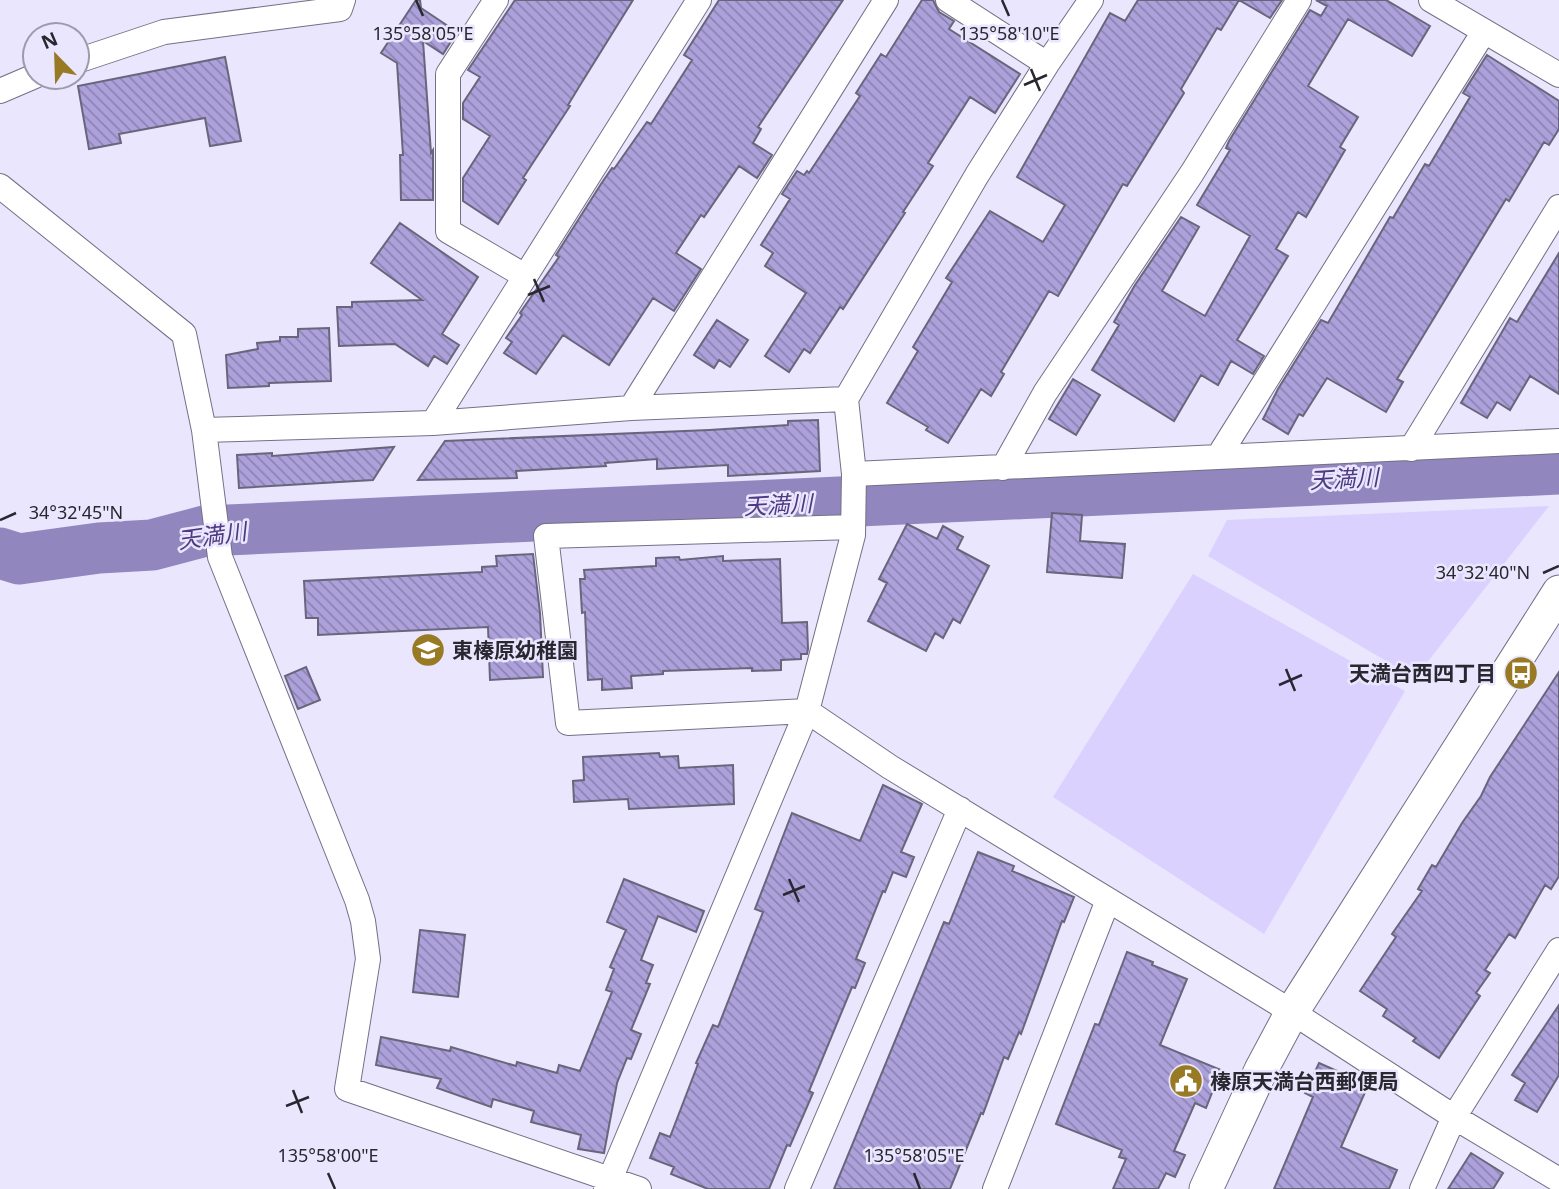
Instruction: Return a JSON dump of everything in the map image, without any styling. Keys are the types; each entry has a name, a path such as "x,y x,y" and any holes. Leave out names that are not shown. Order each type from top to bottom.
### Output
{"street":[{"path":"91,56 164,32 340,9 343,0"},
{"path":"496,0 448,74 448,231 525,276"},
{"path":"433,423 699,0"},
{"path":"631,408 886,0"},
{"path":"948,0 1046,64"},
{"path":"608,1183 807,712 853,535 854,474 846,399 977,175 1046,64 1091,0"},
{"path":"1003,468 1045,393 1192,173 1299,0"},
{"path":"1431,0 1483,33 1559,75"},
{"path":"1218,457 1483,33"},
{"path":"0,91 21,82"},
{"path":"0,186 184,334 204,430 220,557 363,921 368,959 347,1089 608,1183 639,1189"},
{"path":"1411,449 1559,207"},
{"path":"204,430 433,423 631,408 846,399"},
{"path":"854,474 1559,441"},
{"path":"853,527 547,536 568,723 807,712 1559,1180"},
{"path":"1206,1189 1261,1070 1292,1012 1559,592"},
{"path":"797,1189 960,809"},
{"path":"995,1189 1108,900"},
{"path":"1422,1189 1454,1117 1559,950"}],"shaded area":[{"path":"1549,506 1415,678 1208,556 1227,520"},
{"path":"1193,574 1405,691 1264,934 1053,797"}],"building":[{"path":"416,0 420,0 421,8 457,32 443,54 423,41 431,153 433,150 433,200 401,200 400,155 403,155 397,63 381,53"},
{"path":"515,0 633,0 568,105 570,106 523,178 526,180 498,224 463,201 463,178 490,136 463,119 463,103 480,77 468,70"},
{"path":"719,0 843,0 758,127 761,129 753,143 772,155 757,178 739,166 676,253 701,269 674,311 653,298 609,365 563,335 536,374 504,353 512,342 506,338 559,257 556,255 601,184 647,122 651,124 692,60 684,55"},
{"path":"922,0 933,0 939,12 954,21 949,29 1020,74 995,113 970,97 928,163 933,166 903,212 905,213 843,309 840,307 810,353 804,349 789,372 765,356 806,293 765,266 773,253 761,245 790,199 782,194 797,171 804,175 807,171 809,173 860,96 856,93 881,54 886,57"},
{"path":"1138,0 1239,0 1221,30 1217,28 1181,89 1184,93 1127,186 1123,184 1058,296 1049,291 1001,372 1004,374 991,396 981,389 948,443 926,430 928,427 887,403 918,351 913,347 952,282 946,278 990,211 1043,242 1065,205 1017,177 1110,13 1125,21"},
{"path":"1239,0 1282,0 1270,18"},
{"path":"1316,0 1386,0 1430,26 1412,56 1348,19 1308,86 1358,117 1340,147 1345,150 1306,217 1298,212 1276,249 1288,256 1237,340 1264,356 1253,374 1231,361 1218,385 1201,375 1174,421 1092,370 1119,325 1114,322 1135,285 1181,217 1199,227 1162,291 1205,316 1250,236 1197,205 1230,150 1226,148 1229,141 1310,10 1321,16 1327,6"},
{"path":"1487,55 1559,101 1559,129 1549,145 1544,142 1509,201 1506,199 1397,379 1403,382 1386,412 1327,378 1303,416 1299,414 1288,434 1263,419 1278,389 1321,320 1328,323 1390,217 1393,218 1425,164 1429,166 1470,97 1463,93"},
{"path":"225,57 241,141 210,146 205,118 119,134 121,143 89,149 79,91 91,91 91,83"},
{"path":"400,223 478,277 442,334 459,345 447,364 434,356 428,366 395,344 339,346 337,307 352,307 352,302 422,300 371,263"},
{"path":"1559,253 1559,394 1530,376 1510,410 1497,402 1487,418 1461,403 1510,318 1517,322"},
{"path":"717,320 748,340 730,367 719,360 714,368 694,355"},
{"path":"329,328 331,381 269,383 269,386 228,388 226,355 258,349 257,343 280,341 280,337 298,337 298,329"},
{"path":"1073,379 1100,395 1076,435 1049,419"},
{"path":"818,420 820,471 728,476 728,465 657,469 657,459 605,463 606,466 516,471 517,478 418,480 445,441 709,430 788,425 788,421"},
{"path":"394,447 373,480 239,488 237,455 272,453 272,456"},
{"path":"1052,513 1082,515 1080,541 1125,544 1122,578 1047,572"},
{"path":"907,524 937,539 943,526 963,537 957,549 989,566 960,623 953,619 943,638 935,633 926,651 868,621 887,583 879,579"},
{"path":"533,554 540,613 543,677 490,680 488,627 318,635 318,618 306,618 304,581 482,572 482,567 497,566 496,556"},
{"path":"723,556 723,561 780,559 782,623 807,622 807,654 801,654 801,659 781,660 781,670 752,671 752,668 663,671 663,674 631,676 632,688 602,690 602,679 588,680 585,612 582,613 580,579 585,579 584,570 656,566 656,558 679,557 680,560"},
{"path":"306,667 320,700 298,709 285,676"},
{"path":"1559,672 1559,876 1551,889 1545,885 1515,938 1509,934 1485,970 1490,973 1476,993 1480,996 1439,1058 1413,1041 1416,1038 1383,1016 1387,1009 1360,991 1396,937 1392,934 1422,891 1418,889 1432,865 1436,867 1490,777"},
{"path":"659,753 660,757 678,756 679,768 733,765 734,804 629,809 628,799 574,802 573,781 584,780 583,757"},
{"path":"883,785 922,804 901,852 914,857 906,877 893,872 885,892 883,891 856,959 865,963 855,988 852,987 809,1091 813,1093 769,1189 708,1189 671,1174 674,1167 650,1158 660,1133 670,1137 698,1064 696,1063 713,1025 718,1027 763,912 755,909 792,813 860,841"},
{"path":"978,852 1014,866 1012,871 1074,897 1064,922 1062,921 1021,1034 1019,1032 1008,1059 1004,1057 983,1114 981,1113 950,1189 834,1189 944,922 949,924"},
{"path":"624,879 704,911 696,932 658,916 641,960 653,965 646,983 650,984 631,1030 641,1034 617,1083 604,1153 578,1149 581,1135 531,1122 534,1111 493,1099 491,1107 437,1088 441,1079 376,1065 381,1037 450,1051 451,1047 516,1066 517,1062 557,1073 559,1065 580,1071 612,992 606,990 614,969 610,967 626,930 607,922"},
{"path":"420,930 465,935 458,997 413,992"},
{"path":"1127,952 1187,979 1160,1045 1221,1070 1206,1108 1195,1103 1174,1151 1185,1155 1175,1177 1166,1173 1158,1189 1113,1189 1126,1159 1119,1157 1122,1150 1056,1124 1095,1024 1099,1025"},
{"path":"1559,1005 1559,1075 1537,1112 1515,1100 1525,1083 1512,1075"},
{"path":"1319,1063 1362,1082 1360,1087 1366,1090 1341,1147 1397,1170 1389,1189 1274,1189 1313,1097 1305,1093"},
{"path":"1471,1153 1503,1173 1493,1189 1448,1189"}],"waterway":[{"name":"天満川","path":"0,553 19,559 99,548 152,545 205,531 1559,469"}],"place":[{"name":"東榛原幼稚園","path":"428,650"},
{"name":"天満台西四丁目","path":"1521,673"},
{"name":"榛原天満台西郵便局","path":"1186,1081"}]}
